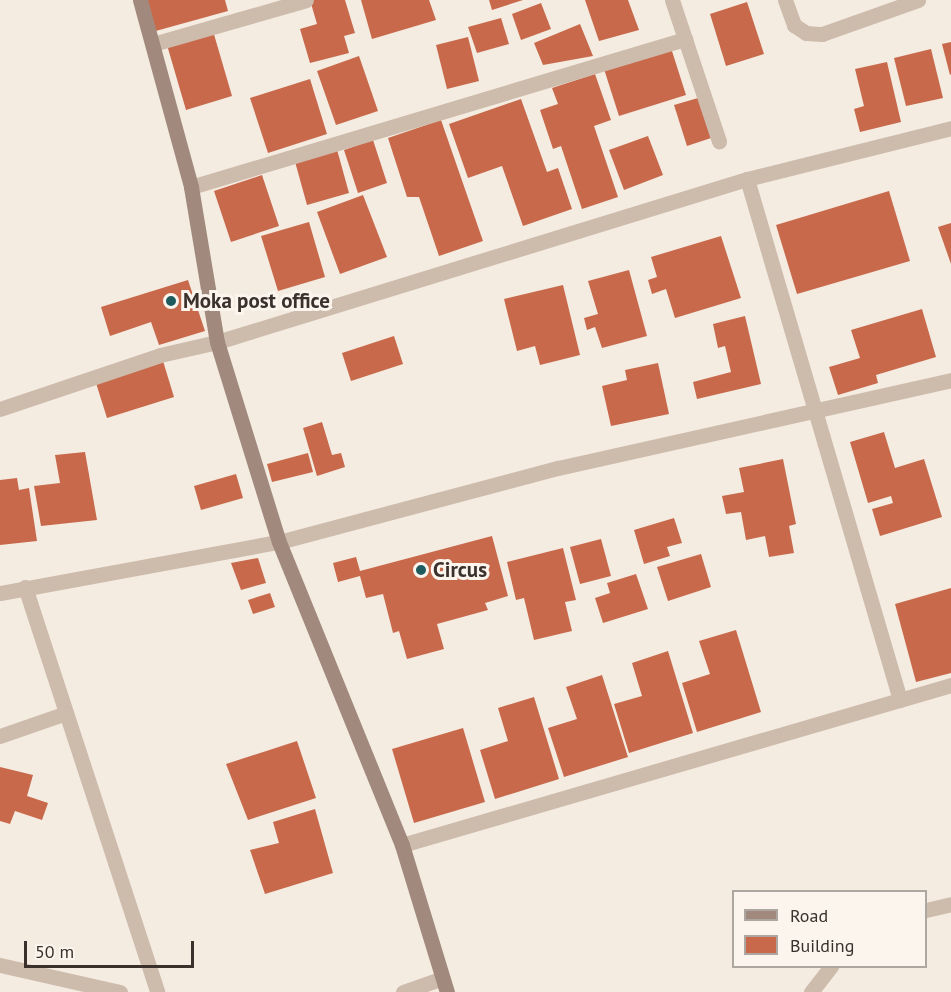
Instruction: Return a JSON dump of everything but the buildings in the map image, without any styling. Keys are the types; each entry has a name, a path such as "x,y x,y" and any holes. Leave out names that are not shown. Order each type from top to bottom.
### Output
{"street":[{"path":"140,0 191,187 218,342 279,542 402,845 445,985 403,992"},
{"path":"153,44 306,0"},
{"path":"672,0 719,141"},
{"path":"785,0 794,26 806,33 822,34 918,0"},
{"path":"191,187 685,39"},
{"path":"0,409 160,355 218,342 747,179 951,128"},
{"path":"747,179 900,700"},
{"path":"0,593 279,542 558,468 951,380"},
{"path":"25,587 157,992"},
{"path":"402,845 951,685"},
{"path":"0,736 66,713"},
{"path":"927,910 951,904"},
{"path":"0,965 120,992"},
{"path":"811,992 829,968"}],"place":[{"name":"Moka post office","path":"171,301"},
{"name":"Circus","path":"421,570"}]}
